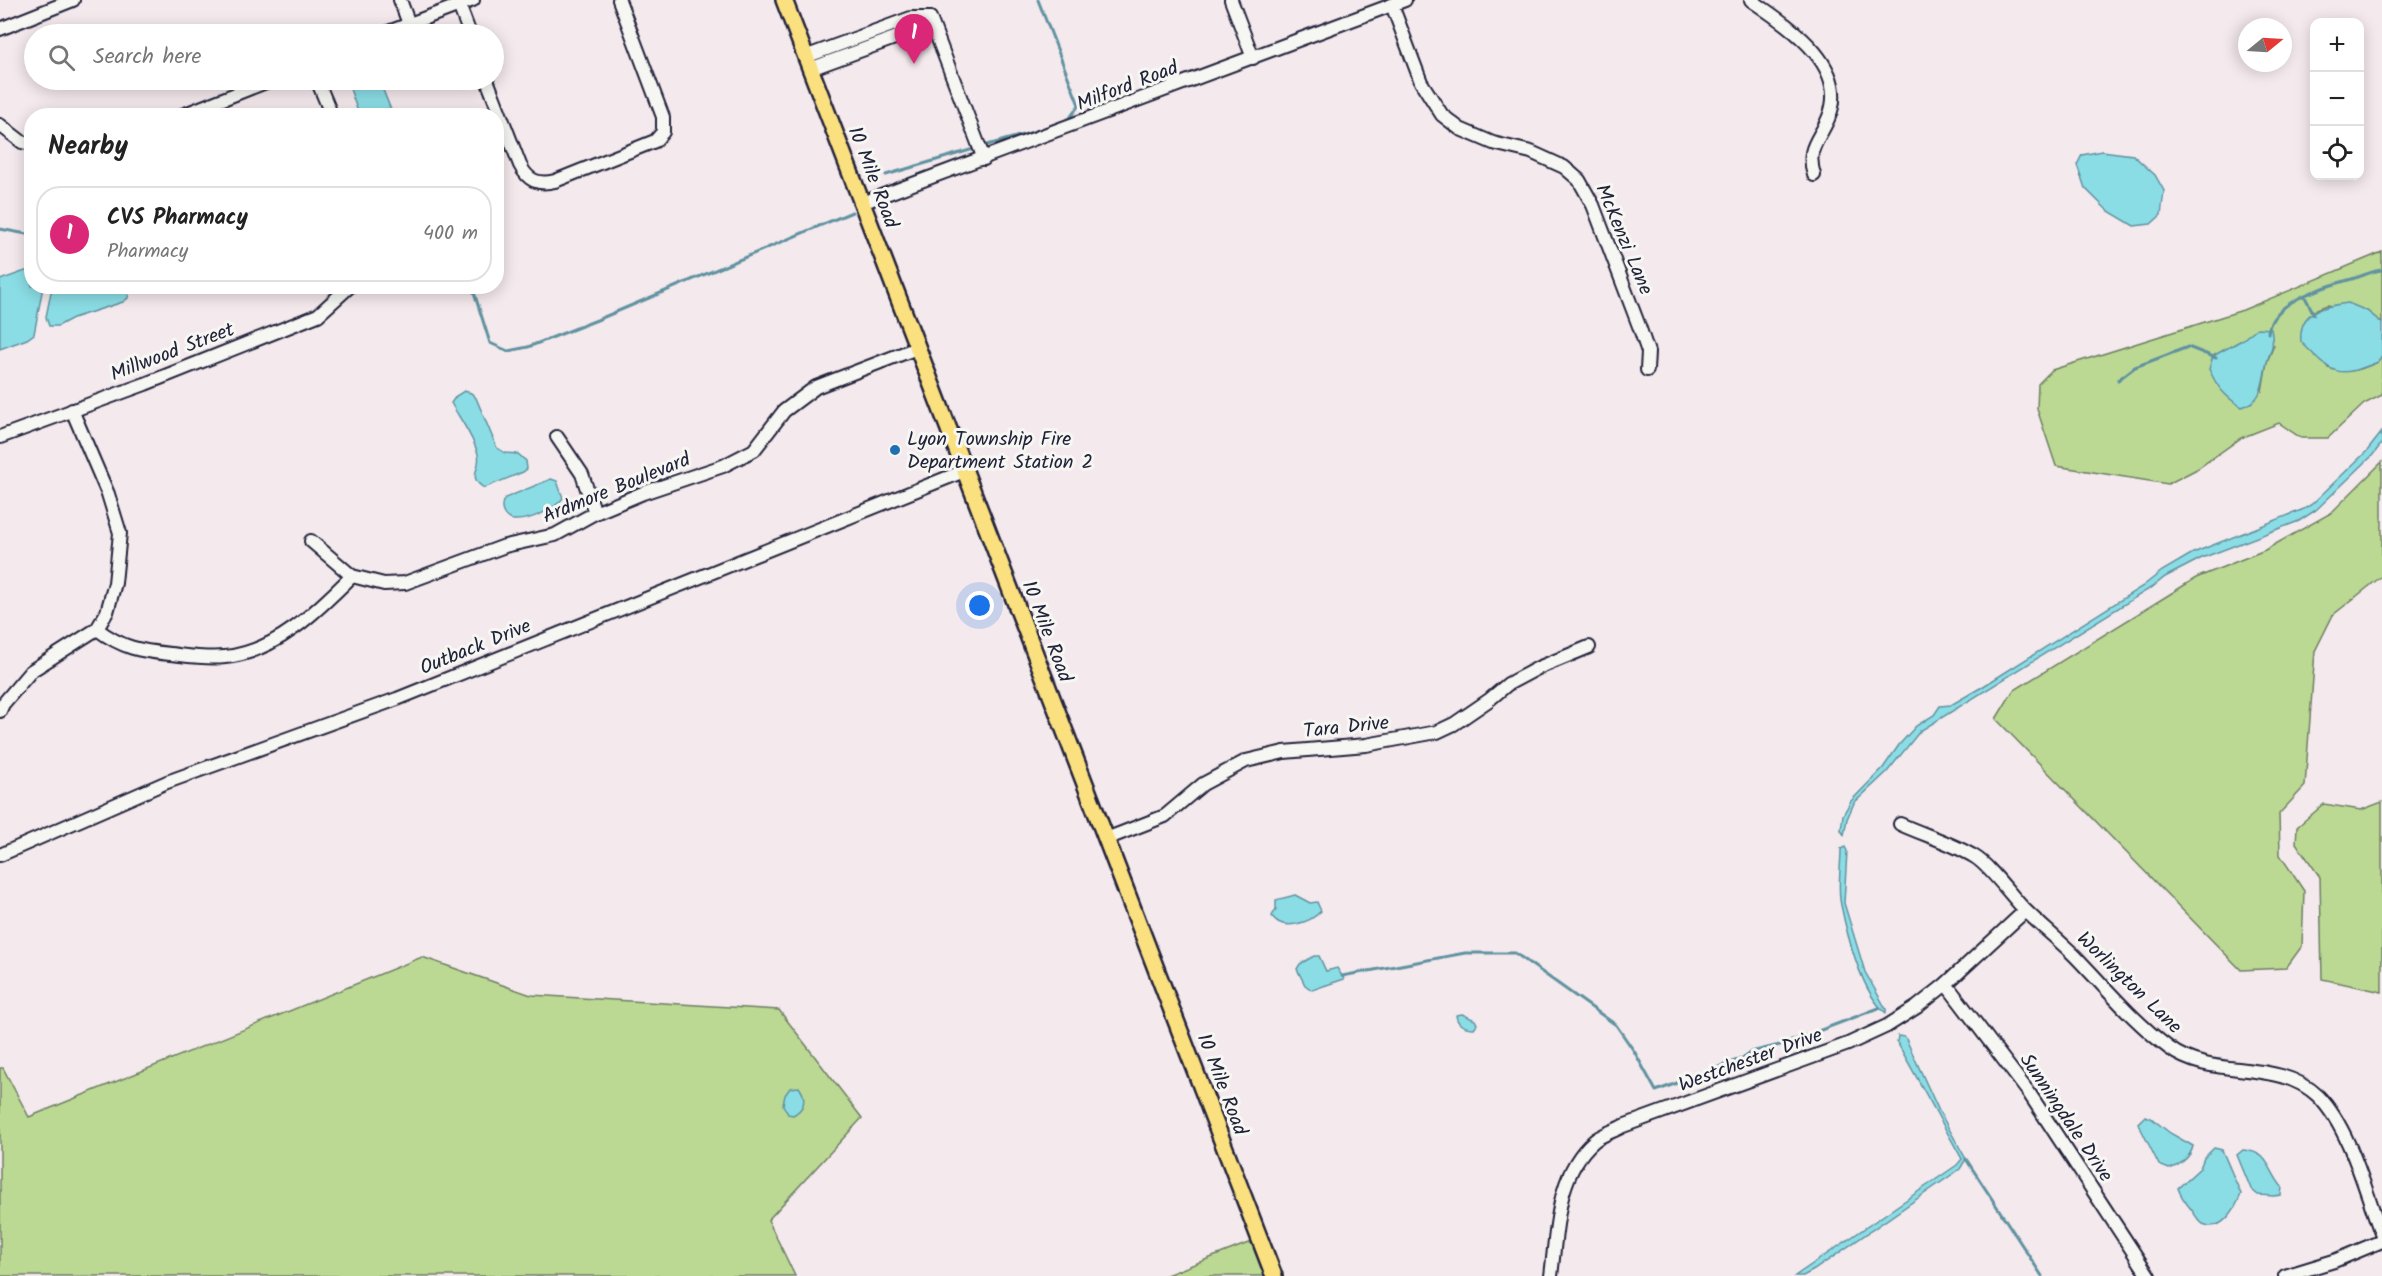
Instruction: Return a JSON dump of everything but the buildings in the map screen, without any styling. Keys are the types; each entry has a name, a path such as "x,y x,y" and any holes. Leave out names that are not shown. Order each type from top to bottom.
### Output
{"main road":[{"name":"10 Mile Road","path":"784,0 1274,1276"}],"street":[{"path":"0,29 73,0"},
{"path":"400,0 409,24 472,0"},
{"path":"504,124 525,174 533,181 544,183 555,182 655,141 663,132 663,117 619,0"},
{"path":"1231,0 1253,58"},
{"name":"Milford Road","path":"862,203 1405,0"},
{"path":"1751,0 1800,37 1820,57 1828,73 1833,102 1829,118 1809,159 1814,175"},
{"path":"459,5 466,24"},
{"name":"McKenzi Lane","path":"1392,5 1421,82 1442,115 1460,129 1493,143 1531,152 1564,166 1579,180 1593,205 1648,351 1647,370"},
{"path":"808,63 911,18 930,18 984,159"},
{"path":"200,108 246,90"},
{"path":"321,90 329,108"},
{"path":"491,90 498,108"},
{"path":"0,125 24,142"},
{"name":"Millwood Street","path":"0,437 318,315 341,294"},
{"name":"Ardmore Boulevard","path":"311,541 352,576 384,584 405,583 505,546 555,535 595,513 643,493 723,466 754,450 784,411 816,387 917,348"},
{"path":"0,711 3,704 31,671 98,629 107,612 115,583 120,533 108,494 72,410"},
{"path":"557,436 582,474 595,513"},
{"name":"Outback Drive","path":"0,855 167,782 397,699 964,471"},
{"path":"98,629 112,641 138,651 224,657 248,653 273,642 324,604 352,576"},
{"name":"Tara Drive","path":"1107,839 1165,816 1203,784 1248,760 1284,752 1366,745 1437,732 1466,716 1508,684 1538,668 1589,647"},
{"name":"Worlington Lane","path":"1900,824 1976,858 2025,911 2062,943 2138,1021 2171,1049 2187,1058 2212,1065 2280,1074 2302,1084 2317,1096 2342,1128 2382,1236"},
{"name":"Westchester Drive","path":"1551,1276 1560,1203 1570,1170 1594,1141 1623,1126 1868,1036 1917,1007 1946,984 2025,911"},
{"name":"Sunningdale Drive","path":"1946,984 2029,1093 2149,1276"},
{"path":"2285,1276 2334,1261 2382,1241"}],"green space":[{"path":"2382,252 2382,323 2367,311 2327,305 2317,309 2305,321 2328,368 2353,371 2378,362 2382,356 2382,395 2364,404 2328,438 2301,438 2279,423 2241,438 2197,469 2168,484 2056,466 2037,409 2038,384 2052,370 2243,310","holes":["2242,340 2274,345 2267,362 2262,391 2213,356"]},
{"path":"2382,462 2382,576 2333,615 2315,651 2305,786 2279,814 2280,855 2304,891 2302,946 2286,968 2241,970 1996,719 2013,691 2196,578 2265,550 2331,513"},
{"path":"2382,802 2382,992 2322,979 2320,877 2296,843 2297,827 2324,804 2361,810"},
{"path":"422,957 531,995 779,1010 862,1118 768,1220 795,1276 0,1276 0,1068 3,1068 29,1117"},
{"path":"1256,1240 1270,1276 1164,1276"}],"water":[{"path":"350,90 383,90 390,108 357,108"},
{"path":"2102,151 2133,155 2155,175 2164,191 2161,215 2151,224 2134,226 2107,210 2085,188 2077,165 2082,155"},
{"path":"24,271 24,294 42,294 34,334 0,349 0,280"},
{"path":"51,294 128,294 128,298 123,302 73,318 58,326 49,326 46,317"},
{"path":"2348,303 2367,311 2382,323 2382,356 2378,362 2343,372 2328,367 2320,361 2301,342 2301,332 2304,323 2314,312 2321,308"},
{"path":"2257,328 2271,329 2272,345 2258,396 2254,401 2242,407 2222,391 2209,369 2213,356 2242,340"},
{"path":"464,391 476,398 497,448 505,453 518,454 526,461 527,469 484,488 479,484 475,476 479,459 476,447 451,403"},
{"path":"2382,432 2382,443 2372,456 2316,510 2299,521 2202,558 2165,577 1920,731 1887,772 1854,803 1847,819 1844,835 1841,830 1843,815 1851,801 1883,768 1916,726 1934,715 1940,706 1951,705 1982,687 2193,553 2304,509 2367,451"},
{"path":"551,479 557,481 563,498 554,507 534,517 520,520 510,519 504,515 502,505 505,498"},
{"path":"1845,847 1847,851 1844,903 1865,972 1886,1009 1886,1013 1877,1004 1863,978 1847,932 1839,891 1841,849"},
{"path":"1295,895 1310,903 1317,902 1321,911 1303,922 1282,924 1272,916 1276,909 1276,900"},
{"path":"1314,956 1319,956 1326,971 1337,968 1344,979 1312,990 1305,985 1297,969 1300,964"},
{"path":"1462,1014 1475,1020 1477,1024 1474,1028 1460,1024 1456,1015"},
{"path":"1898,1036 1905,1037 1939,1111 1966,1159 1960,1169 1814,1270 1803,1276 1795,1276 1957,1165 1962,1159 1897,1042"},
{"path":"799,1087 804,1103 797,1113 788,1114 783,1105 785,1095 790,1088"},
{"path":"2145,1116 2193,1146 2190,1154 2177,1166 2169,1169 2159,1165 2138,1123"},
{"path":"2214,1148 2222,1150 2241,1194 2227,1218 2210,1226 2199,1221 2178,1188 2200,1168 2204,1158"},
{"path":"2243,1150 2258,1154 2267,1162 2282,1187 2281,1195 2258,1195 2251,1189 2237,1155"}],"waterway":[{"path":"1038,0 1079,105 1067,122"},
{"path":"984,146 1047,128"},
{"path":"886,175 977,148"},
{"path":"475,294 490,343 508,351 528,347 852,212"},
{"path":"0,229 24,234"},
{"path":"2268,333 2272,321 2290,303 2317,290 2382,270"},
{"path":"2305,297 2314,314"},
{"path":"2118,380 2135,367 2188,347 2216,358"},
{"path":"1342,976 1465,953 1515,953 1616,1025 1634,1051 1656,1091 1743,1058 1751,1052 1784,1044 1879,1008"},
{"path":"1966,1159 2042,1276"}],"place":[{"name":"CVS Pharmacy","path":"914,64"},
{"name":"Lyon Township Fire Department Station 2","path":"895,450"}]}
